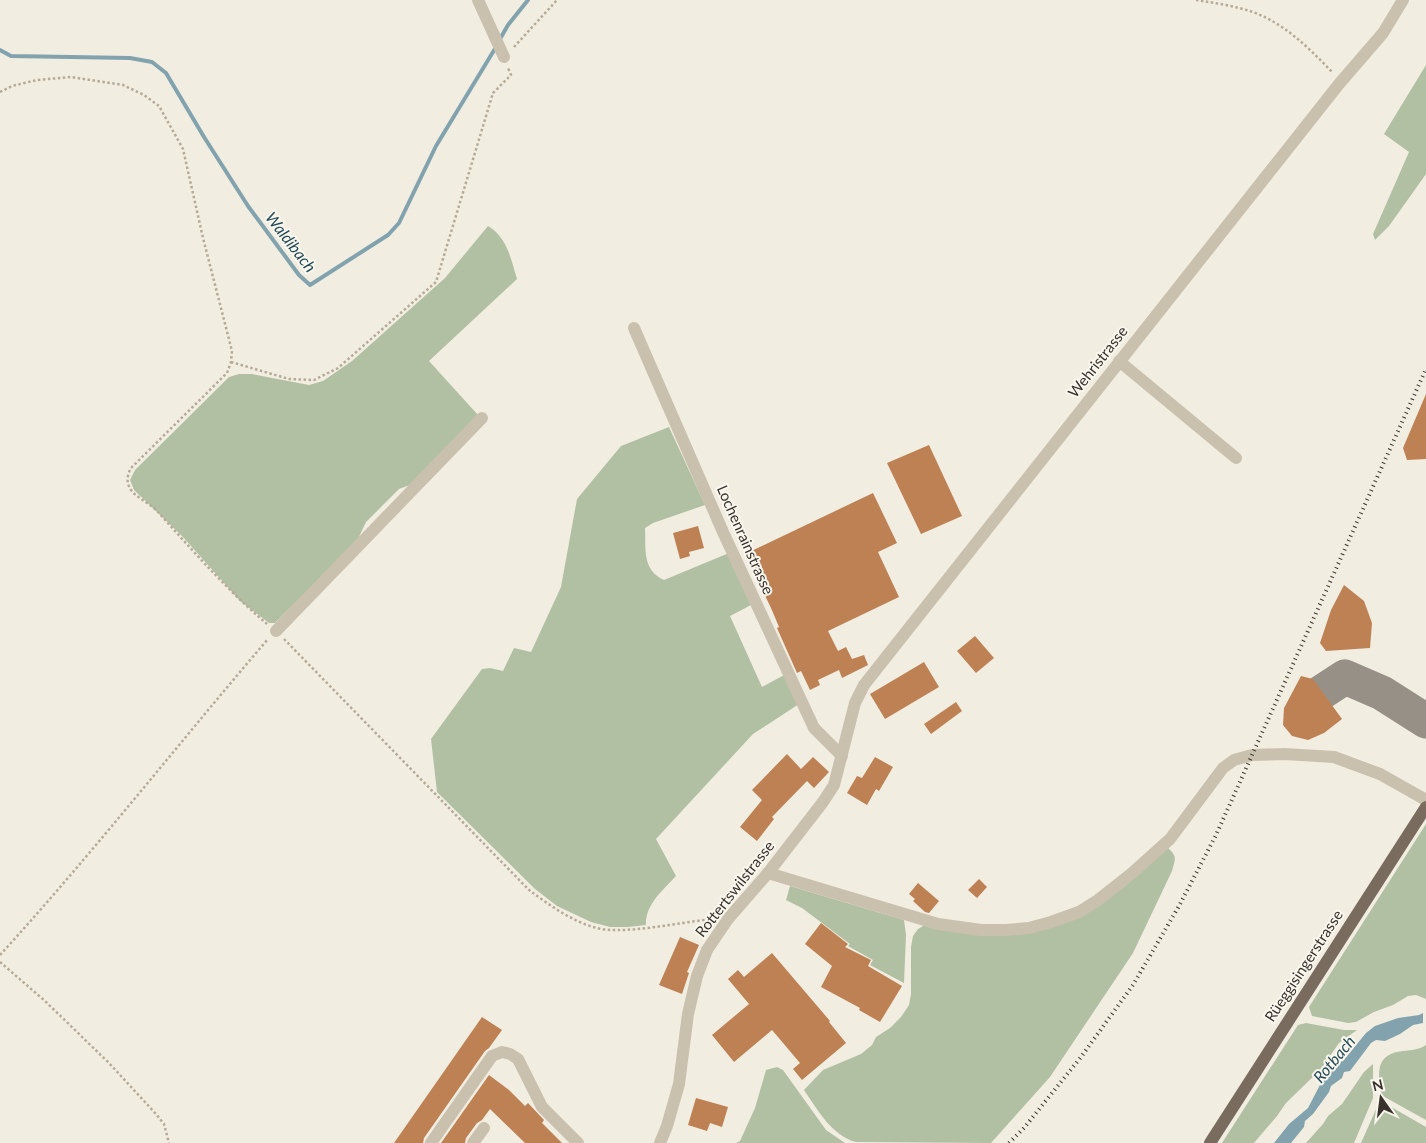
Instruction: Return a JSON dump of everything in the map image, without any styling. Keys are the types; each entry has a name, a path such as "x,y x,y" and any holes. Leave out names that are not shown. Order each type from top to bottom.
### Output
{"main road":[{"name":"Rüeggisingerstrasse","path":"1210,1143 1426,807"}],"street":[{"path":"478,0 504,57"},
{"name":"Wehristrasse","path":"842,756 855,703 864,685 1341,82 1383,33 1404,0"},
{"name":"Lochenrainstrasse","path":"634,328 723,532 814,728 842,756"},
{"path":"1119,362 1236,458"},
{"path":"276,631 482,418"},
{"path":"768,873 938,924 980,930 1029,928 1078,912 1098,900 1131,874 1170,839 1222,768 1234,760 1252,755 1276,754 1334,757 1380,774 1426,800"},
{"name":"Rottertswilstrasse","path":"660,1143 679,1084 688,1014 697,976 707,950 728,919 768,873 834,785 842,756"},
{"path":"431,1143 492,1056 502,1052 518,1059 542,1107 578,1143"},
{"path":"473,1143 484,1128"}],"path":[{"path":"231,362 289,379 314,380 338,368 436,282 493,93 511,75 504,57 556,0"},
{"path":"1196,0 1252,12 1276,23 1305,44 1341,82"},
{"path":"0,92 12,86 37,80 72,77 123,85 144,95 159,106 183,149 232,351 231,362 226,373 131,468 128,474 128,483 131,490 156,509 240,601 276,631 530,890 555,910 590,926 610,930 728,919"},
{"path":"0,955 52,898 213,703 276,631"},
{"path":"0,962 45,1001 109,1063 164,1124 168,1143"}],"green space":[{"path":"1426,65 1426,174 1389,226 1375,240 1373,234 1409,152 1384,134"},
{"path":"488,226 504,242 517,279 429,361 478,415 410,485 399,489 366,522 357,541 275,623 269,623 240,601 183,537 134,490 130,480 135,470 229,377 239,374 252,374 309,385 323,381 352,361 445,278"},
{"path":"669,427 705,505 653,523 645,528 649,565 657,576 664,580 729,553 753,604 730,616 762,687 786,674 799,704 753,734 656,839 676,876 652,904 646,918 646,925 610,927 591,922 557,906 535,889 437,792 431,739 482,669 490,668 503,671 514,648 531,652 561,587 577,499 621,446"},
{"path":"1426,824 1426,999 1416,995 1408,996 1356,1022 1348,1023 1312,1016 1309,1007"},
{"path":"1168,848 1175,858 1172,871 1133,953 1050,1077 991,1143 856,1142 847,1139 826,1121 804,1090 823,1070 861,1054 872,1045 876,1037 890,1028 901,1017 909,1005 911,994 911,947 913,936 918,929 923,926 1051,927"},
{"path":"790,886 904,920 906,935 904,983 870,965 873,960 848,946 850,944 802,908 786,900"},
{"path":"1306,1023 1344,1030 1357,1030 1339,1043 1321,1069 1286,1103 1254,1143 1222,1143 1298,1025"},
{"path":"1426,1045 1426,1120 1381,1095 1379,1072 1383,1060 1387,1056 1418,1049"},
{"path":"1373,1064 1373,1098 1354,1143 1306,1143 1328,1116 1342,1104 1364,1072"},
{"path":"777,1067 783,1070 826,1130 845,1143 736,1143 740,1141 755,1108 766,1070"},
{"path":"1381,1104 1386,1104 1426,1127 1426,1143 1361,1143 1377,1107"}],"water":[{"path":"1423,1013 1423,1023 1413,1025 1385,1041 1376,1040 1371,1043 1350,1071 1344,1072 1342,1078 1331,1086 1329,1092 1313,1114 1305,1121 1304,1127 1291,1143 1274,1143 1289,1124 1308,1108 1322,1081 1335,1064 1343,1061 1366,1033 1375,1026 1398,1018"}],"building":[{"path":"1426,394 1426,459 1407,460 1403,448"},
{"path":"929,445 962,516 921,534 887,463"},
{"path":"873,493 897,543 878,552 899,597 828,631 838,651 846,647 852,659 864,655 868,665 842,678 839,670 818,680 820,685 810,690 801,671 797,673 777,628 779,627 771,608 745,554"},
{"path":"698,526 704,548 689,552 690,556 680,559 673,533"},
{"path":"1344,585 1364,601 1372,623 1370,648 1326,651 1320,643 1331,610"},
{"path":"975,636 994,658 976,673 957,651"},
{"path":"924,662 939,687 885,719 870,694"},
{"path":"1301,676 1313,679 1342,719 1324,733 1308,740 1292,736 1283,725 1284,708"},
{"path":"956,702 962,711 931,734 924,724"},
{"path":"787,754 801,769 813,757 829,772 814,788 807,781 772,817 774,819 757,841 740,827 762,800 752,790"},
{"path":"875,757 893,767 879,791 876,789 867,805 847,793 857,776 862,778"},
{"path":"979,879 987,887 977,898 968,890"},
{"path":"918,883 939,901 929,913 925,912 913,901 915,899 909,894"},
{"path":"821,923 848,944 845,947 871,960 868,966 902,986 880,1022 859,1010 860,1008 821,987 832,966 805,944"},
{"path":"680,937 699,945 687,972 689,973 682,994 659,985"},
{"path":"772,953 830,1021 846,1043 802,1080 793,1069 800,1063 772,1030 734,1062 712,1035 749,1004 728,979 738,970 744,977"},
{"path":"482,1017 502,1030 424,1138 423,1143 394,1143"},
{"path":"489,1075 509,1090 525,1106 528,1103 544,1120 542,1123 562,1143 525,1143 490,1109 482,1120 477,1123 466,1138 465,1143 441,1143"},
{"path":"696,1098 728,1107 722,1127 710,1123 707,1131 688,1125"}],"waterway":[{"name":"Waldibach","path":"500,39 508,25 528,0"},
{"name":"Waldibach","path":"0,50 11,56 130,58 152,62 166,73 248,206 299,275 310,285 388,235 399,223 436,146 496,47"}],"taxiway":[{"path":"1322,692 1345,677 1382,693 1426,721"}],"railway":[{"path":"1009,1143 1024,1128 1081,1057 1133,985 1179,906 1216,835 1426,369"}],"water label":[{"name":"Rotbach","path":"1334,1059"}]}
